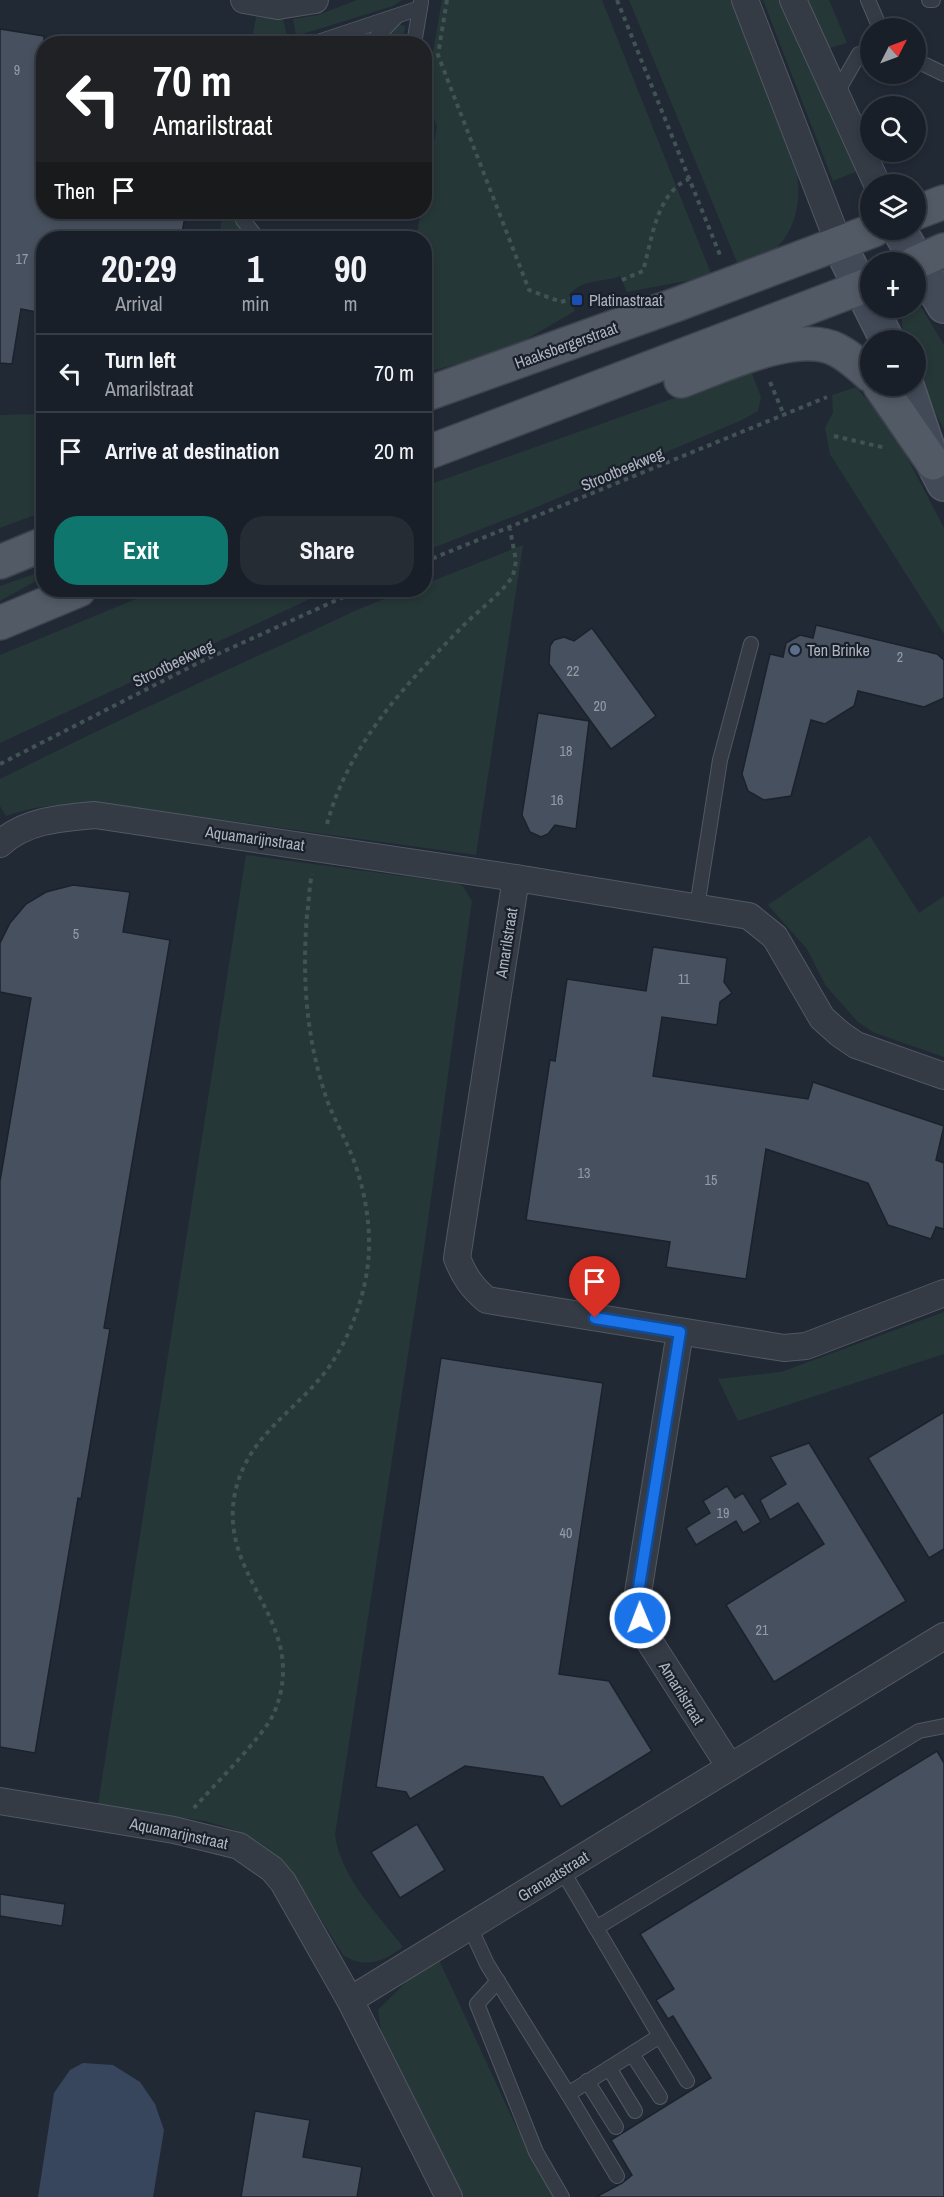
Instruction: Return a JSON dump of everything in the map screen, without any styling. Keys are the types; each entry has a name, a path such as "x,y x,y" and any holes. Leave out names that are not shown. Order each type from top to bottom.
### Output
{"main road":[{"path":"926,209 944,202"},
{"name":"Haaksbergerstraat","path":"432,392 860,236"},
{"path":"908,240 919,252"},
{"path":"840,244 860,278"},
{"path":"926,261 944,306"},
{"path":"437,449 860,288"},
{"path":"437,449 514,441 776,347 808,344 835,349 860,368"},
{"path":"887,396 932,464"},
{"path":"910,396 932,464"},
{"path":"0,562 36,547"},
{"path":"0,623 62,597"}],"street":[{"path":"244,0 278,6 315,0"},
{"path":"745,0 840,244"},
{"path":"794,0 872,174"},
{"name":"Aquamarijnstraat","path":"0,844 27,826 58,818 95,815 516,878"},
{"path":"516,878 749,916 775,937 822,1018 840,1034 856,1045 944,1076"},
{"name":"Amarilstraat","path":"516,878 458,1258 464,1275 474,1290 488,1300 784,1347 806,1346 944,1293"},
{"name":"Amarilstraat","path":"680,1332 637,1599 646,1636 730,1767"},
{"name":"Granaatstraat","path":"350,2000 944,1636"},
{"name":"Aquamarijnstraat","path":"0,1801 174,1830 238,1846 272,1869 283,1882 350,2000"},
{"path":"350,2000 449,2197"}],"lane":[{"path":"868,0 876,18"},
{"path":"336,36 397,16 421,4"},
{"path":"415,36 421,4"},
{"path":"378,36 397,16"},
{"path":"836,94 860,54"},
{"path":"926,65 944,74"},
{"path":"697,907 720,760 751,644"},
{"path":"596,1928 919,1731 944,1726"},
{"path":"562,1870 687,2080"},
{"path":"470,1927 498,1981 617,2176"},
{"path":"498,1981 477,2004 536,2152 562,2197"},
{"path":"568,2094 660,2037"},
{"path":"632,2054 660,2097"},
{"path":"609,2068 635,2111"},
{"path":"587,2081 616,2127"}],"path":[{"path":"447,0 438,55 529,290 561,302 571,299"},
{"path":"617,0 721,258"},
{"path":"622,280 643,271 663,205 676,185 689,179"},
{"path":"770,382 784,415"},
{"name":"Strootbeekweg","path":"432,559 510,529 827,397"},
{"path":"834,436 908,453 932,464"},
{"path":"174,1830 273,1716 284,1671 279,1634 243,1566 234,1540 233,1510 244,1461 262,1437 329,1367 349,1331 363,1294 369,1251 367,1211 351,1154 325,1094 307,1020 304,978 310,881 335,794 357,750 427,663 513,576 516,561 510,529"},
{"name":"Strootbeekweg","path":"0,765 200,662 344,597"}],"shaded area":[{"path":"357,0 402,0 393,6 296,36 293,19 318,15"},
{"path":"442,0 602,0 712,276 627,292 620,276 587,283 569,295 575,311 510,349 432,371 432,231 417,231 420,219 432,219 432,153 437,126 432,114 432,58"},
{"path":"629,0 731,0 796,167 798,180 797,205 791,228 776,248 763,259 739,267"},
{"path":"763,0 787,0 857,171 833,181"},
{"path":"807,0 829,0 847,43 829,48 825,45"},
{"path":"256,17 283,19 287,36 253,36"},
{"path":"398,24 405,26 404,36 387,36"},
{"path":"222,219 233,219 241,231 220,231"},
{"path":"926,315 944,345 944,430 926,394 926,330 902,330 902,318 926,318"},
{"path":"751,371 761,397 758,411 742,420 525,512 432,548 432,484"},
{"path":"856,387 860,392 860,396 864,396 886,421 944,528 944,634 830,454 825,428 833,412 832,395"},
{"path":"36,414 36,515 0,528 0,415"},
{"path":"523,545 476,855 109,804 56,805 6,816 0,806 0,779 150,706 379,601 390,597 432,597 432,581"},
{"path":"36,573 36,581 0,601 0,586"},
{"path":"141,597 314,597 0,743 0,655"},
{"path":"870,836 919,913 944,896 944,1057 875,1033 858,1022 826,986 807,949 768,905"},
{"path":"246,855 454,883 463,886 472,901 424,1249 335,1835 344,1866 352,1880 403,1947 388,1957 366,1963 343,1955 291,1870 235,1830 205,1821 98,1805"},
{"path":"944,1312 944,1354 738,1421 718,1379 781,1372"},
{"path":"439,1960 514,2122 557,2197 464,2197 383,2045 378,2010 409,1979"}],"water":[{"path":"83,2063 113,2065 140,2082 155,2104 164,2130 153,2197 38,2197 54,2093 70,2070"}],"building":[{"path":"0,29 44,36 36,36 36,219 185,219 182,231 36,231 36,312 21,309 12,364 0,363"},
{"path":"816,625 937,654 944,660 944,698 924,707 858,691 854,706 825,724 811,720 791,796 764,800 748,791 742,774 770,654 783,657 786,643 800,635 813,638"},
{"path":"592,628 656,716 611,749 549,664 550,646 554,640 564,637 574,641"},
{"path":"538,713 589,721 576,829 555,825 548,834 541,837 530,832 522,815"},
{"path":"73,885 130,892 123,932 170,940 104,1328 110,1329 81,1499 78,1498 35,1753 0,1747 0,1181 31,998 0,992 0,943 10,923 26,904 46,892"},
{"path":"653,947 727,958 724,982 732,993 720,1002 717,1025 662,1017 653,1076 808,1099 813,1082 944,1126 936,1160 944,1163 944,1229 936,1227 931,1239 888,1225 868,1183 766,1149 746,1279 666,1267 670,1242 526,1220 550,1060 555,1061 567,979 646,991"},
{"path":"441,1358 603,1383 559,1674 609,1681 652,1751 561,1807 543,1777 465,1766 410,1799 406,1792 376,1787"},
{"path":"944,1412 944,1549 929,1558 868,1458"},
{"path":"809,1443 906,1601 774,1682 726,1605 824,1544 798,1503 770,1520 760,1500 786,1484 770,1457"},
{"path":"727,1486 735,1498 743,1493 761,1522 743,1533 736,1521 696,1545 686,1528 710,1513 703,1501"},
{"path":"937,1751 944,1763 944,2197 596,2197 632,2175 611,2140 711,2078 673,2016 668,2019 656,2000 674,1989 640,1934"},
{"path":"417,1824 445,1870 400,1898 371,1852"},
{"path":"0,1894 65,1904 62,1926 0,1916"},
{"path":"255,2111 310,2120 303,2157 362,2167 357,2197 241,2197"}],"place":[{"name":"Platinastraat","path":"577,300"},
{"name":"Ten Brinke","path":"795,650"}],"route":[{"path":"595,1318 680,1332 637,1599 640,1618"}]}
